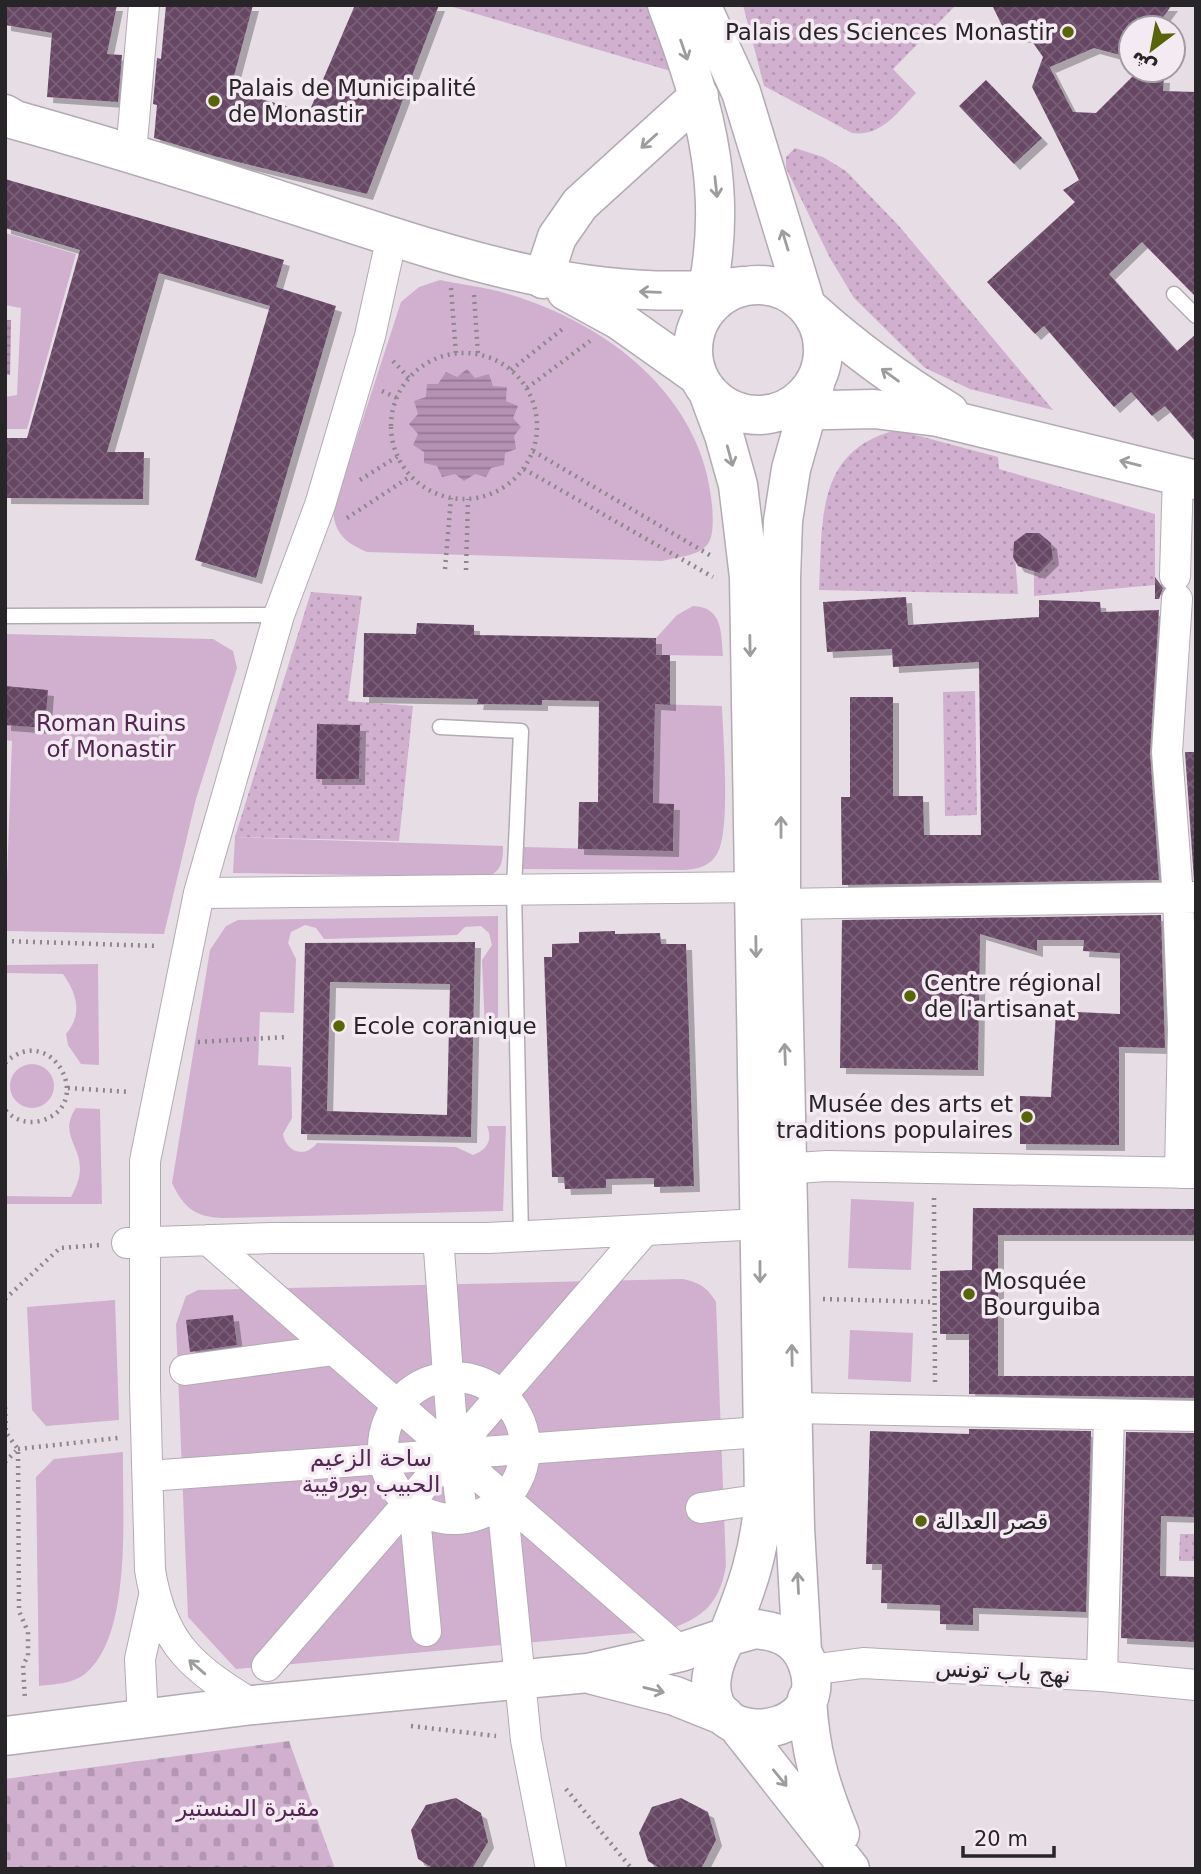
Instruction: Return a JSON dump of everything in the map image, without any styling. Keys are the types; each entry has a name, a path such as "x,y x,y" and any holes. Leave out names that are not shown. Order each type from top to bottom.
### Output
{"main road":[{"path":"667,5 699,96 711,144 717,198 717,298 692,346 703,384 724,435 738,485 731,577 772,893"},
{"path":"701,5 741,92 809,307 819,324 824,354 801,401 783,521 772,893 774,1169 775,1223 793,1408 795,1528 807,1673 809,1734 817,1777 852,1869"},
{"path":"726,5 741,92"},
{"path":"543,279 557,237 580,204 699,96"},
{"path":"5,114 15,120 131,153 392,236 543,279 717,298 776,286 809,307 853,348 897,381 969,424"},
{"path":"543,279 606,312 703,384 723,405 742,413 762,415 801,401 906,412 969,424 1187,478"},
{"path":"775,1223 761,1432 764,1499 760,1539 752,1577 727,1637 714,1659 709,1683 717,1707 852,1869"},
{"path":"5,1736 253,1705 588,1674 681,1652 755,1629 773,1630 789,1638 807,1673 799,1713 786,1724 753,1730 675,1696 588,1674"}],"street":[{"path":"131,153 144,5"},
{"path":"253,1705 191,1664 174,1640 154,1596 150,1570 148,1476 137,1437 136,1242 145,1161 199,893 279,615 306,545 370,336 392,236"},
{"path":"774,1169 934,1168 1188,1173 1183,1029 1187,897 1167,752 1176,588 1187,478"},
{"path":"199,893 514,889 1187,897"},
{"path":"136,1242 521,1237 775,1223"},
{"path":"267,1666 412,1505 453,1453 645,1230"},
{"path":"438,1238 451,1378 453,1453 463,1518"},
{"path":"208,1240 681,1652"},
{"path":"185,1370 334,1350"},
{"path":"451,1378 480,1382 503,1396 516,1412 524,1435 525,1459 517,1482 503,1499 481,1514 463,1518 433,1516 412,1505 396,1489 383,1446 387,1424 397,1405 415,1389 436,1379 451,1378"},
{"path":"793,1408 1196,1416"},
{"path":"1102,1676 1109,1415"},
{"path":"148,1476 761,1432"},
{"path":"503,1499 526,1740 551,1869"},
{"path":"701,1508 764,1499"},
{"path":"412,1505 426,1631"},
{"path":"143,1720 140,1659 154,1596"},
{"name":"نهج باب تونس","path":"807,1673 863,1662 1102,1676 1196,1685"}],"lane":[{"path":"1174,294 1196,316"},
{"path":"5,615 279,615"},
{"path":"440,727 521,732 514,889 521,1237"}],"path":[{"path":"456,354 460,255"},
{"path":"460,255 478,355"},
{"path":"511,370 606,312"},
{"path":"527,388 606,312"},
{"path":"456,354 478,355 511,370 527,388 536,419 533,451 524,469 505,487 487,496 468,499 451,498 429,491 411,476 398,456 392,437 392,417 397,398 409,378 423,366 456,354"},
{"path":"533,451 731,577"},
{"path":"524,469 731,577"},
{"path":"306,545 411,476"},
{"path":"445,569 451,498"},
{"path":"466,570 468,499"},
{"path":"5,941 162,946"},
{"path":"169,1043 287,1037"},
{"path":"5,1063 14,1055 32,1051 50,1056 64,1069 68,1088 63,1105 49,1118 31,1123 13,1117 5,1110"},
{"path":"68,1088 159,1094"},
{"path":"934,1168 936,1411"},
{"path":"5,1299 61,1248 136,1242"},
{"path":"818,1299 934,1302"},
{"path":"5,1407 6,1433 18,1450 19,1611 28,1632 28,1656 23,1665 25,1701"},
{"path":"5,1462 18,1450 137,1437"},
{"path":"561,1783 632,1869"}],"green space":[{"path":"446,5 646,5 674,72"},
{"path":"743,5 956,5 893,69 916,93 895,116 880,127 872,131 852,133 764,86"},
{"path":"795,148 823,157 846,171 899,226 1053,410 970,389 925,368 854,298 830,258 786,168 786,157"},
{"path":"5,233 76,254 27,429 5,429 5,397 17,395 21,308 5,305"},
{"path":"440,280 500,292 545,307 614,345 644,370 670,398 690,430 705,466 713,521 712,533 705,548 662,561 367,552 343,537 336,526 333,511 401,302 419,287"},
{"path":"897,430 998,457 999,469 1155,514 1155,585 1034,596 1034,571 1042,570 1053,559 1051,544 1039,533 1027,533 1014,543 1018,594 819,590 824,515 828,492 837,472 850,454 870,440"},
{"path":"311,592 362,596 348,701 413,706 399,841 235,837"},
{"path":"693,606 703,607 715,616 721,630 723,656 656,655 656,638 677,615"},
{"name":"Roman Ruins of Monastir","path":"5,634 213,639 233,651 237,668 196,799 164,934 5,931 12,741 5,740"},
{"path":"975,691 977,815 945,816 943,692"},
{"path":"655,704 722,706 724,826 721,843 714,858 703,866 685,870 523,869 524,847 673,851 674,804 653,803"},
{"path":"235,837 503,846 503,851 499,869 487,877 233,873"},
{"path":"498,916 498,1032 485,1030 482,960 492,945 489,933 481,926 465,927 457,935 324,939 316,928 305,925 291,932 288,943 296,959 294,1013 260,1012 258,1065 291,1067 292,1118 283,1134 288,1145 297,1151 307,1151 317,1143 456,1147 473,1155 488,1144 487,1126 506,1126 503,1211 223,1218 205,1216 186,1205 172,1183 210,950 226,926 238,920"},
{"path":"98,964 99,1065 81,1064 68,1045 66,1034 75,1019 76,1004 72,989 63,974 5,973 5,965"},
{"path":"32,1064 47,1071 54,1086 47,1101 32,1108 17,1101 10,1086 17,1071"},
{"path":"76,1108 100,1109 102,1204 5,1204 5,1196 71,1197 80,1168 69,1130"},
{"path":"851,1199 914,1202 911,1270 848,1268"},
{"name":"ساحة الزعيم الحبيب بورقيبة","path":"682,1279 702,1286 716,1302 726,1566 714,1600 700,1614 668,1630 236,1669 188,1617 176,1324 186,1296 198,1290"},
{"path":"115,1300 119,1420 46,1426 32,1410 27,1307"},
{"path":"850,1330 913,1333 911,1382 848,1379"},
{"path":"123,1452 122,1570 111,1631 100,1656 85,1674 69,1682 39,1686 36,1477 54,1459"},
{"path":"1180,1534 1196,1534 1196,1561 1179,1561"},
{"name":"مقبرة المنستير","path":"289,1741 335,1869 5,1869 5,1779"}],"shaded area":[{"path":"5,320 11,320 10,375 5,374"},
{"path":"467,369 475,378 489,374 493,386 507,387 506,401 518,406 513,418 521,427 514,436 516,449 505,453 504,465 491,468 486,477 475,474 464,481 455,474 442,477 437,466 424,463 424,452 413,445 418,434 409,424 418,414 414,401 426,397 427,384 438,384 446,372 457,377"}],"building":[{"path":"5,5 117,5 107,54 122,55 118,102 47,97 52,33 5,25"},
{"name":"Palais de Municipalité de Monastir","path":"166,5 253,5 230,91 309,112 355,5 439,5 367,194 214,156 154,138 157,105 153,104 157,58 161,59"},
{"path":"992,5 1172,5 1165,14 1117,14 1117,54 1094,48 1050,67 1048,64 1073,112 1096,113 1125,84 1164,84 1163,91 1196,92 1196,297 1142,242 1109,274 1177,351 1196,334 1196,442 1165,406 1152,416 1131,392 1114,407 1044,326 1035,334 987,282 1075,202 1063,190 1079,180 1032,87 1043,57 1029,37 1007,36"},
{"path":"986,80 1042,138 1014,164 959,106"},
{"path":"5,179 284,260 276,287 336,306 256,578 195,560 270,306 159,273 107,452 144,452 143,499 5,498 5,438 27,438 80,250 5,228"},
{"path":"1026,533 1039,533 1051,543 1053,559 1039,573 1018,566 1013,557 1014,542"},
{"path":"1155,577 1163,588 1159,599 1155,599"},
{"path":"906,597 908,625 1039,617 1039,600 1100,602 1101,612 1159,610 1150,753 1159,880 842,885 841,797 850,797 850,697 893,697 893,796 923,796 924,835 981,835 979,662 893,667 892,649 827,652 823,602"},
{"path":"417,623 474,625 474,635 656,638 656,655 670,655 670,705 655,704 653,803 674,804 673,851 578,849 579,802 598,802 599,701 542,700 542,705 477,704 478,699 363,697 364,633 416,634"},
{"path":"5,686 48,690 45,728 5,725"},
{"path":"317,724 360,725 359,779 316,779"},
{"path":"1185,752 1196,752 1196,880 1194,880"},
{"path":"1161,915 1165,1048 1119,1047 1119,1145 1020,1144 1020,1096 1051,1097 1056,1011 1120,1014 1120,953 1083,951 1084,940 1037,940 1037,951 980,934 978,1070 840,1068 842,920"},
{"path":"615,931 615,934 660,933 661,944 686,944 694,1186 654,1187 654,1178 606,1179 606,1188 565,1189 564,1177 552,1177 544,957 552,957 552,944 579,943 579,932"},
{"path":"475,942 471,1137 301,1134 305,943","holes":["330,982 450,984 447,1115 327,1111"]},
{"name":"Mosquée Bourguiba","path":"973,1208 1196,1209 1196,1235 998,1235 998,1376 1196,1376 1196,1398 969,1394 969,1334 940,1334 940,1271 972,1270"},
{"path":"233,1315 237,1345 190,1352 186,1320"},
{"name":"قصر العدالة","path":"969,1429 1091,1431 1086,1612 973,1608 973,1625 940,1624 940,1605 881,1603 882,1564 866,1564 870,1431 969,1434"},
{"path":"1126,1432 1196,1433 1196,1517 1161,1516 1160,1576 1196,1577 1196,1642 1121,1638"},
{"path":"456,1798 481,1813 488,1842 472,1869 434,1869 418,1859 411,1830 426,1805"},
{"path":"681,1798 708,1812 716,1840 702,1867 661,1869 648,1861 639,1833 652,1807"}],"place":[{"name":"Palais des Sciences Monastir","path":"1068,32"},
{"name":"Palais de Municipalité de Monastir","path":"214,101"},
{"name":"Centre régional de l'artisanat","path":"910,996"},
{"name":"Ecole coranique","path":"339,1026"},
{"name":"Musée des arts et traditions populaires","path":"1027,1117"},
{"name":"Mosquée Bourguiba","path":"969,1294"},
{"name":"قصر العدالة","path":"921,1521"}]}
